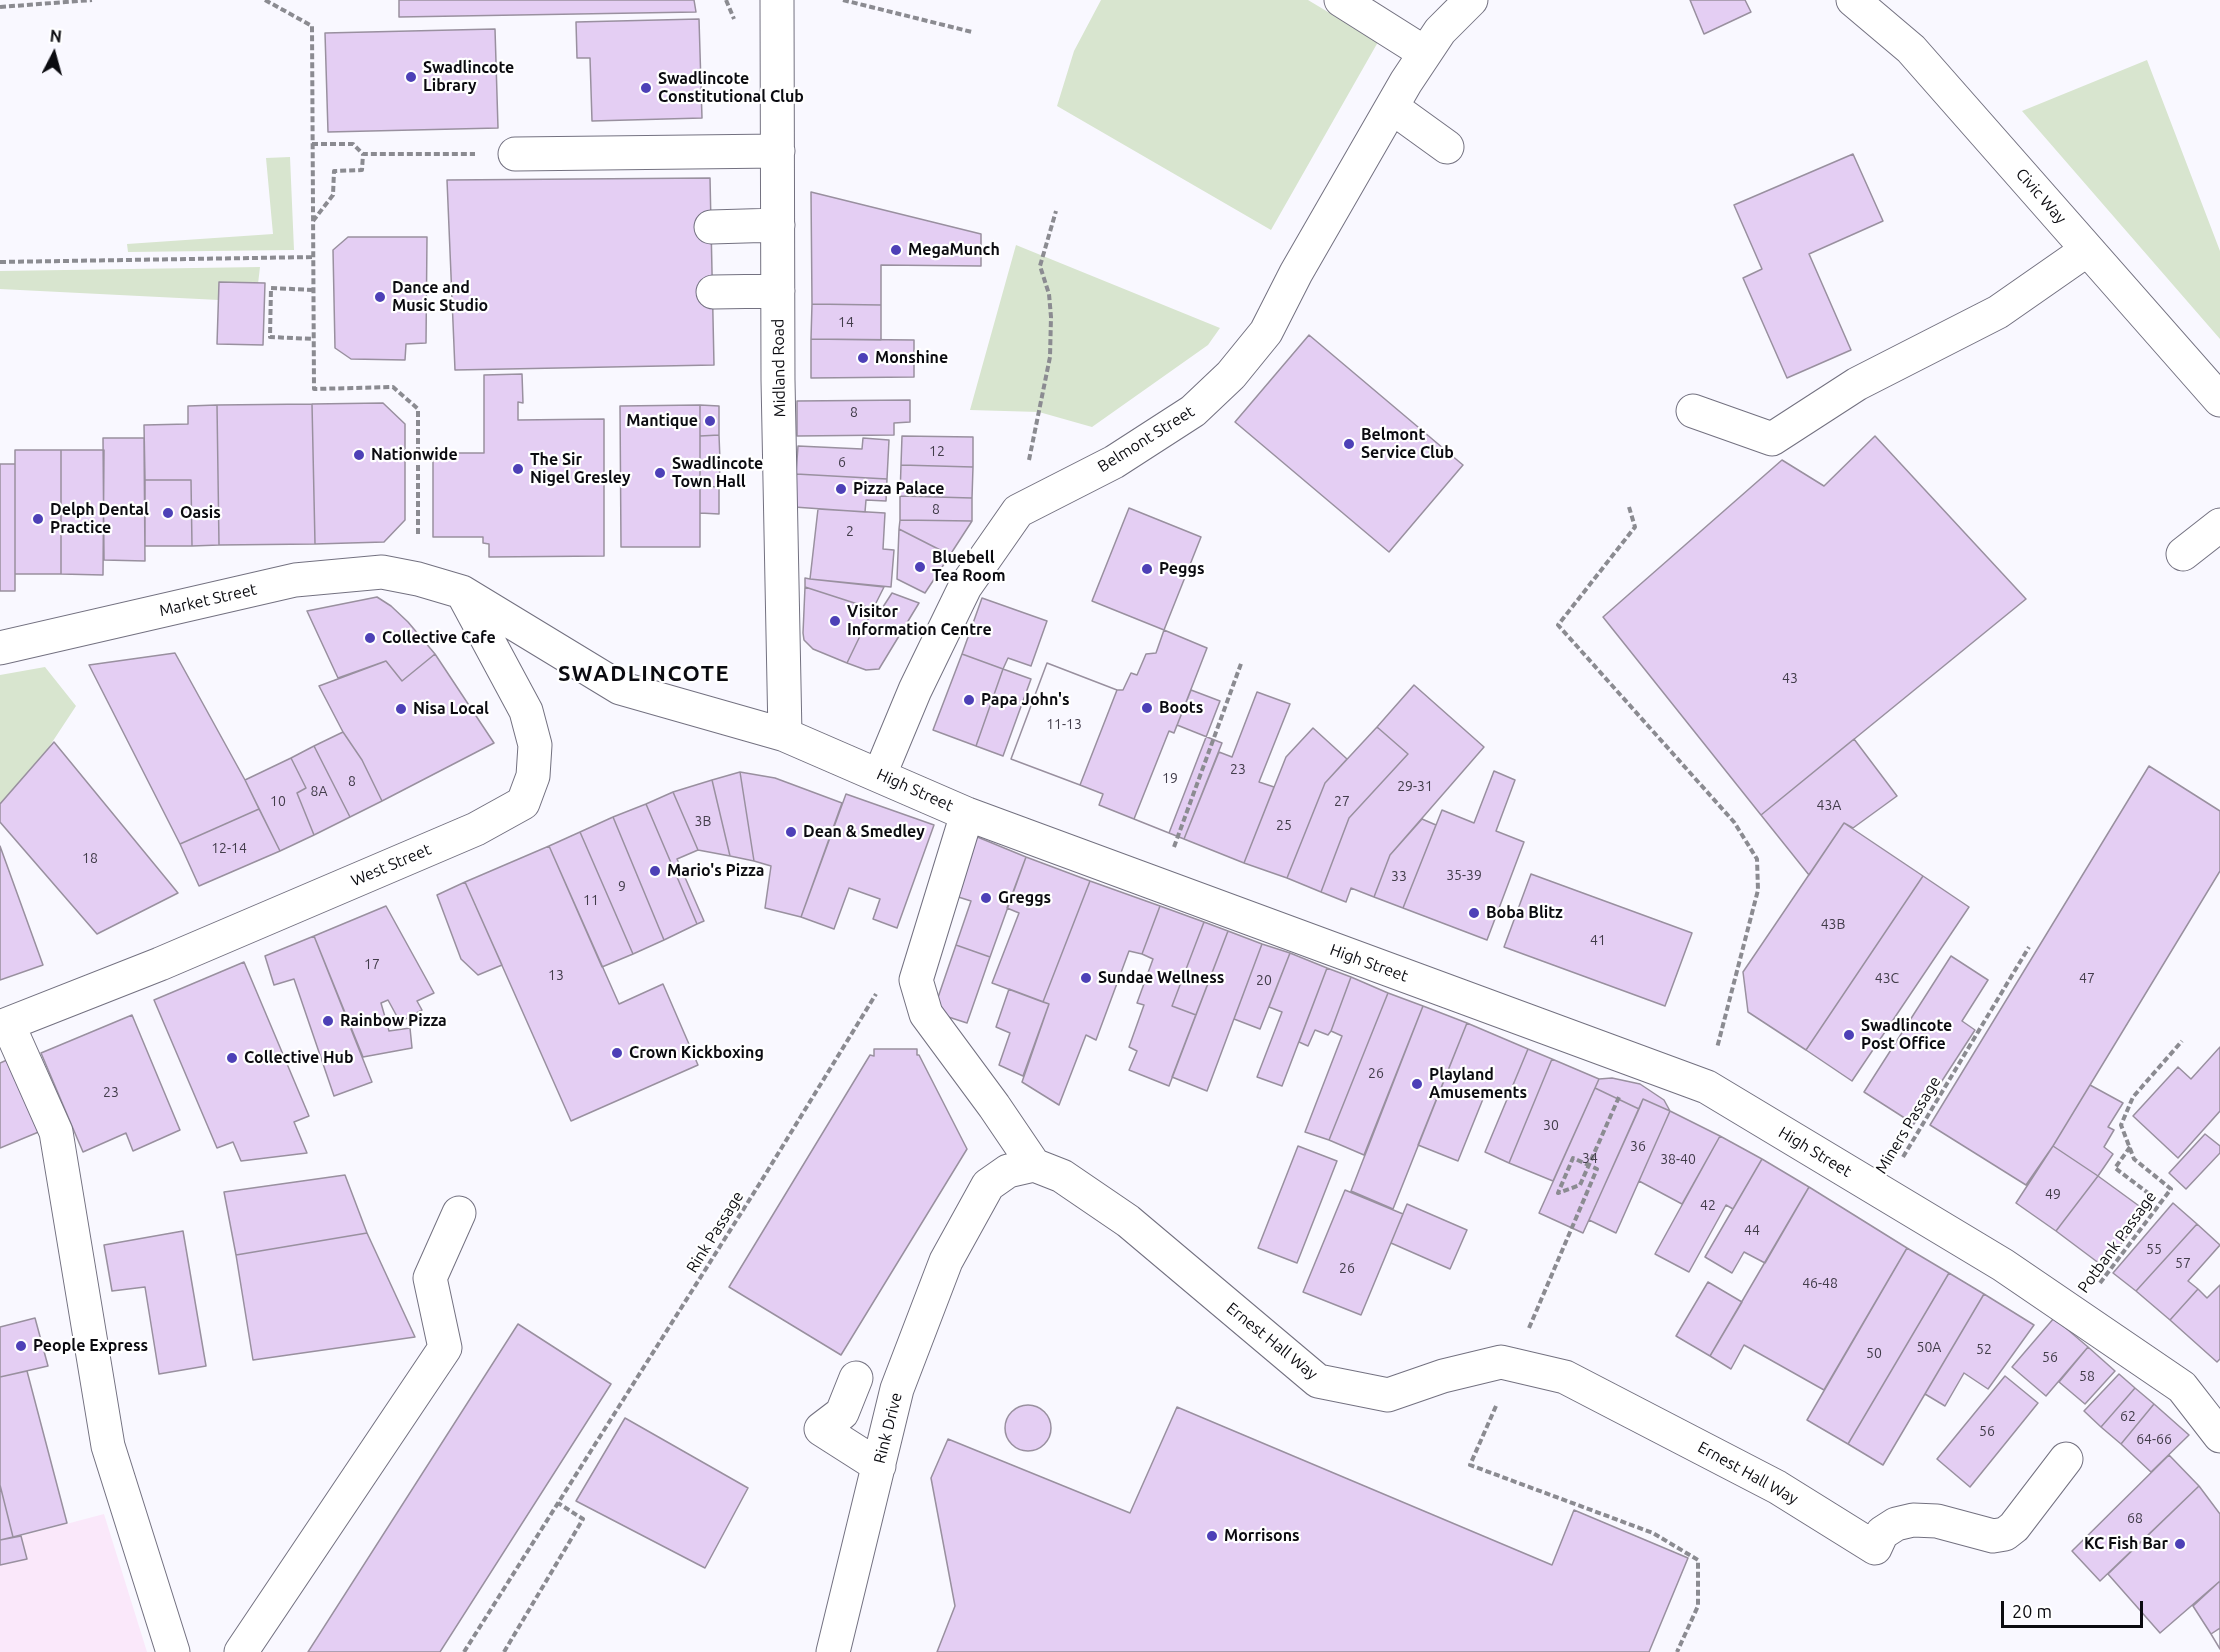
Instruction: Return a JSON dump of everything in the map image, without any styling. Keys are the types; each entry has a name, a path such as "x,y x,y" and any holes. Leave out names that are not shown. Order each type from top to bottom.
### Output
{"street":[{"name":"Midland Road","path":"777,0 778,291 785,735"},
{"path":"1341,0 1425,53"},
{"name":"Belmont Street","path":"880,774 915,690 965,587 1018,511 1114,462 1193,411 1231,375 1266,332 1307,254 1425,53 1440,31 1471,0"},
{"name":"Civic Way","path":"1853,0 1911,49 2220,400"},
{"path":"1393,108 1447,147"},
{"path":"515,154 778,151"},
{"path":"711,227 778,225"},
{"path":"1693,411 1772,439 1857,384 1998,312 2087,250"},
{"path":"713,292 778,291"},
{"path":"2183,554 2220,525"},
{"name":"Market Street","path":"0,648 295,580 382,572 418,579"},
{"path":"418,579 462,592"},
{"name":"High Street","path":"462,592 620,688 785,735 880,774 968,814 1707,1088 2003,1265 2181,1387 2220,1436"},
{"name":"West Street","path":"4,1025 160,964 476,829 523,803 533,776 535,745 526,711 462,592"},
{"path":"968,814 916,980 926,1014 1034,1165"},
{"path":"4,1025 56,1131 108,1446 173,1652"},
{"name":"Rink Drive","path":"833,1652 897,1389 946,1261 988,1185 1008,1171 1034,1165"},
{"name":"Ernest Hall Way","path":"1034,1165 1062,1176 1128,1221 1318,1381 1388,1395 1455,1373 1502,1362 1565,1377 1777,1487 1875,1548 1882,1533 1896,1524 1913,1520 1937,1521 1994,1536 2005,1534 2014,1527 2066,1459"},
{"path":"241,1652 445,1348 430,1278 459,1213"},
{"path":"856,1378 842,1413 821,1429 879,1466"}],"path":[{"path":"0,7 92,0"},
{"path":"265,0 312,26 314,389 393,387 418,409 418,579"},
{"path":"843,0 972,32"},
{"path":"312,144 353,144 363,154 515,154"},
{"path":"313,222 333,195 334,171 362,170 363,154"},
{"path":"1018,511 1050,357 1052,317 1049,294 1041,266 1056,211"},
{"path":"0,262 314,257"},
{"path":"313,290 271,288 270,337 314,339"},
{"path":"1629,507 1635,527 1558,625 1734,822 1757,859 1758,891 1707,1088"},
{"path":"1161,884 1242,661"},
{"name":"Miners Passage","path":"1882,1192 2029,947"},
{"name":"Rink Passage","path":"464,1652 760,1183 878,990"},
{"name":"Potbank Passage","path":"2078,1316 2109,1269 2171,1189 2134,1159 2121,1125 2133,1097 2182,1041"},
{"path":"1636,1060 1589,1165 1580,1185 1558,1192 1574,1158 1589,1165 1597,1169 1470,1465 1653,1533 1698,1560 1698,1606 1677,1652"},
{"path":"2130,1147 2115,1168 2160,1202"},
{"path":"504,1652 583,1519 558,1503"}],"shaded area":[{"path":"104,1514 147,1652 0,1652 0,1565 26,1559 21,1536"}],"green space":[{"path":"1101,0 1308,0 1378,42 1271,230 1057,106 1074,51"},
{"path":"2147,60 2220,251 2220,339 2022,111"},
{"path":"290,157 294,250 128,252 127,244 273,234 266,158"},
{"path":"1016,245 1220,328 1208,345 1092,427 1039,412 970,410"},
{"path":"260,267 258,284 220,282 219,300 0,289 0,271"},
{"path":"45,667 76,706 47,750 0,804 0,675"}],"building":[{"path":"399,0 694,0 696,12 399,17"},
{"path":"1690,0 1745,0 1751,12 1704,34"},
{"name":"Swadlincote Constitutional Club","path":"699,19 702,118 592,121 590,58 577,58 576,22"},
{"name":"Swadlincote Library","path":"495,29 498,128 328,132 325,33"},
{"path":"1853,154 1883,221 1809,254 1851,350 1787,378 1743,278 1762,269 1734,205"},
{"path":"710,178 714,365 455,370 447,180"},
{"name":"MegaMunch","path":"811,192 981,234 981,266 881,265 881,305 812,304"},
{"name":"Dance and Music Studio","path":"348,237 427,237 426,343 406,344 405,360 351,359 335,348 333,250"},
{"path":"219,282 265,283 263,345 217,344"},
{"path":"812,304 881,305 881,340 811,339"},
{"name":"Belmont Service Club","path":"1309,335 1463,465 1389,552 1235,422"},
{"name":"Monshine","path":"811,339 914,340 914,377 811,378"},
{"name":"The Sir Nigel Gresley","path":"522,374 523,403 518,402 518,420 604,419 604,556 489,557 489,544 483,543 483,537 433,537 433,453 484,453 484,375"},
{"path":"910,400 910,422 894,423 894,435 797,436 797,401"},
{"name":"Nationwide","path":"383,403 405,424 405,520 384,542 315,544 312,404"},
{"path":"312,404 315,544 219,545 217,405"},
{"path":"217,405 219,545 192,546 191,480 145,480 144,425 188,424 188,406"},
{"name":"Swadlincote Town Hall","path":"700,405 700,547 621,547 620,406"},
{"name":"Mantique","path":"700,405 719,406 719,435 700,436"},
{"path":"719,435 720,461 700,460 700,436"},
{"path":"902,436 973,437 973,467 901,465"},
{"path":"1875,436 2026,599 1761,815 1603,617 1782,460 1824,486"},
{"path":"103,438 144,438 145,561 104,560"},
{"path":"863,438 889,440 887,479 796,474 798,446 862,449"},
{"name":"Delph Dental Practice","path":"15,450 61,450 61,574 15,574"},
{"path":"61,450 104,450 103,575 61,574"},
{"path":"700,460 720,461 719,487 700,486"},
{"path":"0,464 15,464 15,591 0,591"},
{"path":"901,465 973,467 972,498 900,496"},
{"name":"Pizza Palace","path":"796,474 887,479 886,501 866,500 865,512 794,507"},
{"name":"Oasis","path":"145,480 191,480 192,546 145,546"},
{"path":"700,486 719,487 719,514 700,513"},
{"path":"900,496 972,498 972,521 900,520"},
{"name":"Peggs","path":"1129,508 1201,537 1164,630 1092,601"},
{"path":"818,509 885,513 883,549 894,550 891,587 810,579"},
{"path":"900,520 972,521 950,555 899,529"},
{"name":"Bluebell Tea Room","path":"899,529 950,555 925,593 897,579"},
{"path":"805,578 884,587 873,609 805,587"},
{"name":"Visitor Information Centre","path":"805,587 873,609 847,663 813,649 804,640"},
{"path":"892,593 919,603 879,669 866,670 847,663 873,609 881,610"},
{"name":"Collective Cafe","path":"377,597 408,622 435,654 402,681 386,661 338,678 307,611"},
{"path":"982,598 1047,621 1031,666 1008,658 1003,669 962,654"},
{"name":"Boots","path":"1164,630 1207,648 1174,733 1169,731 1134,819 1099,805 1103,794 1080,785 1117,690 1123,690 1131,673 1137,675 1146,654 1156,653"},
{"path":"175,653 259,809 180,844 89,665"},
{"name":"Nisa Local","path":"435,654 494,743 382,801 362,760 343,732 319,686 386,661 402,681"},
{"name":"Papa John's","path":"962,654 1003,669 976,746 933,730"},
{"path":"1047,663 1117,690 1080,785 1011,759"},
{"path":"1047,663 1117,690 1080,785 1011,759"},
{"path":"1003,669 1031,679 1003,756 976,746"},
{"path":"1414,685 1484,747 1390,855 1374,897 1351,888 1346,902 1321,892 1349,818 1408,754 1377,727"},
{"path":"1191,690 1220,701 1169,833 1134,819 1169,731 1174,733"},
{"path":"1257,692 1290,704 1259,782 1274,787 1244,863 1184,839 1219,752 1232,757"},
{"path":"1177,725 1222,743 1184,839 1134,819 1169,731 1174,733"},
{"path":"1377,727 1408,754 1349,818 1321,892 1287,878 1325,783"},
{"path":"1313,728 1347,759 1325,783 1287,878 1244,863 1286,757"},
{"path":"343,732 362,760 382,801 350,817 314,746"},
{"path":"1854,739 1897,796 1853,828 1844,823 1809,875 1761,815"},
{"path":"54,742 178,893 97,934 0,822 0,804"},
{"path":"314,746 350,817 314,835 297,793 306,788 291,758"},
{"path":"291,758 306,788 297,793 314,835 280,851 245,780"},
{"path":"2149,766 2220,811 2220,871 2053,1146 2026,1185 1930,1125"},
{"path":"1494,771 1515,780 1496,831 1524,842 1487,940 1403,908 1442,810 1474,823"},
{"name":"Dean & Smedley","path":"740,772 775,778 842,803 801,917 765,908 771,866 754,861"},
{"path":"740,772 754,861 730,856 712,780"},
{"path":"712,780 730,856 698,850 673,792"},
{"path":"673,792 698,850 677,859 704,921 697,924 646,804"},
{"path":"846,794 934,825 897,928 873,919 880,899 849,888 834,929 801,917"},
{"name":"Mario's Pizza","path":"646,804 697,924 664,940 613,817"},
{"path":"259,809 280,851 199,886 180,844"},
{"path":"613,817 664,940 633,954 580,832"},
{"path":"1422,819 1436,825 1403,908 1374,897 1390,855"},
{"path":"1844,823 1923,876 1806,1050 1748,1012 1743,972"},
{"path":"580,832 633,954 602,967 549,846"},
{"name":"Greggs","path":"975,836 1026,857 990,957 956,945 971,901 952,895"},
{"path":"0,846 43,965 0,980"},
{"path":"549,846 619,1004 663,984 698,1065 571,1121 465,882"},
{"path":"1026,857 1090,881 1043,1002 992,983 1019,913 1007,908"},
{"path":"1531,874 1692,933 1665,1006 1504,947"},
{"path":"1923,876 1969,907 1852,1081 1806,1050"},
{"name":"Sundae Wellness","path":"1090,881 1160,906 1142,954 1129,951 1096,1040 1086,1035 1059,1105 1022,1082 1049,1004 1043,1002"},
{"path":"465,882 502,965 478,975 461,959 437,895"},
{"path":"386,906 434,993 417,1001 422,1010 400,1022 388,1000 381,1003 389,1031 410,1028 412,1048 363,1057 314,936"},
{"path":"1160,906 1204,922 1172,1006 1196,1015 1169,1086 1129,1070 1137,1051 1129,1047 1144,1005 1137,1003 1153,959 1142,954"},
{"path":"1204,922 1228,931 1196,1015 1172,1006"},
{"path":"1228,931 1262,944 1207,1091 1172,1077"},
{"name":"Rainbow Pizza","path":"314,936 372,1082 334,1096 294,979 274,985 265,956"},
{"path":"1262,944 1290,953 1260,1029 1234,1019"},
{"path":"956,945 990,957 967,1023 933,1012"},
{"path":"1290,953 1327,968 1282,1086 1257,1077 1282,1012 1269,1007"},
{"path":"1951,956 1988,980 1962,1021 1975,1030 1914,1124 1864,1092"},
{"name":"Collective Hub","path":"244,962 309,1116 294,1122 307,1153 241,1161 233,1142 217,1148 154,1000"},
{"path":"1327,968 1351,977 1331,1031 1328,1035 1315,1030 1308,1046 1299,1042"},
{"path":"1351,977 1388,993 1329,1140 1305,1132 1342,1036 1331,1031"},
{"path":"1009,989 1049,1004 1023,1076 999,1065 1010,1033 996,1027"},
{"path":"1388,993 1423,1006 1364,1155 1329,1140"},
{"name":"Playland Amusements","path":"1423,1006 1467,1023 1393,1209 1351,1191"},
{"path":"132,1015 180,1130 133,1151 126,1133 83,1152 41,1053"},
{"path":"1467,1023 1528,1049 1508,1097 1487,1089 1458,1161 1418,1145"},
{"path":"2220,1047 2220,1111 2178,1158 2133,1116 2178,1067 2191,1079"},
{"path":"874,1049 917,1049 917,1055 967,1149 841,1355 729,1287 870,1055 874,1056"},
{"path":"1528,1049 1552,1059 1509,1163 1485,1152"},
{"path":"9,1059 41,1131 0,1148 0,1063"},
{"path":"1552,1059 1599,1079 1553,1181 1509,1163"},
{"path":"1612,1078 1640,1084 1664,1100 1670,1111 1643,1099 1639,1109 1595,1088 1599,1079"},
{"path":"2090,1085 2123,1103 2108,1127 2114,1130 2104,1147 2113,1154 2098,1176 2053,1146"},
{"path":"1595,1088 1639,1109 1583,1233 1539,1213"},
{"path":"1643,1099 1670,1111 1616,1233 1589,1220"},
{"path":"1670,1111 1720,1136 1682,1204 1639,1181"},
{"path":"2205,1134 2220,1146 2220,1153 2186,1189 2169,1173"},
{"path":"1720,1136 1762,1159 1733,1209 1726,1205 1689,1272 1655,1254"},
{"path":"1298,1146 1337,1161 1297,1263 1258,1248"},
{"path":"2053,1146 2098,1176 2056,1231 2016,1203"},
{"path":"1762,1159 1809,1187 1765,1263 1744,1252 1732,1273 1705,1257"},
{"path":"345,1175 367,1233 236,1255 224,1192"},
{"path":"2098,1176 2146,1211 2104,1267 2056,1231"},
{"path":"1809,1187 1907,1248 1824,1390 1744,1345 1731,1369 1710,1356"},
{"path":"1345,1190 1403,1214 1361,1315 1303,1292"},
{"path":"2173,1203 2197,1224 2136,1291 2113,1273"},
{"path":"1407,1204 1467,1230 1450,1269 1391,1243"},
{"path":"2197,1224 2220,1245 2188,1281 2198,1289 2170,1320 2136,1291"},
{"path":"183,1231 206,1366 159,1374 145,1287 112,1291 104,1245"},
{"path":"367,1233 415,1337 253,1360 236,1255"},
{"path":"1907,1248 1949,1273 1848,1444 1807,1420"},
{"path":"1949,1273 1984,1294 1883,1465 1848,1444"},
{"path":"1708,1282 1742,1302 1710,1356 1676,1336"},
{"path":"2220,1285 2220,1359 2217,1362 2170,1320 2198,1289 2207,1298"},
{"path":"1984,1294 2034,1325 1988,1389 1964,1373 1945,1406 1925,1394"},
{"name":"People Express","path":"35,1318 48,1366 0,1377 0,1327"},
{"path":"2054,1318 2088,1347 2046,1396 2012,1367"},
{"path":"518,1324 611,1384 440,1652 308,1652"},
{"path":"2088,1347 2115,1371 2085,1404 2059,1382"},
{"path":"27,1371 67,1523 13,1537 0,1485 0,1377"},
{"path":"2119,1374 2135,1388 2101,1427 2084,1411"},
{"path":"2005,1376 2038,1403 1970,1487 1937,1459"},
{"path":"2135,1388 2154,1404 2121,1444 2101,1427"},
{"path":"2154,1404 2189,1435 2151,1472 2121,1444"},
{"path":"1028,1405 1037,1406 1044,1412 1050,1419 1050,1437 1044,1444 1037,1450 1028,1451 1019,1450 1012,1444 1006,1437 1005,1428 1006,1419 1012,1412 1019,1406"},
{"name":"Morrisons","path":"1177,1407 1552,1565 1574,1510 1688,1558 1649,1652 937,1652 955,1606 931,1478 948,1439 1130,1513"},
{"path":"625,1418 748,1488 705,1568 576,1501"},
{"path":"2169,1455 2199,1486 2100,1581 2072,1551"},
{"path":"0,1485 13,1537 0,1540"},
{"name":"KC Fish Bar","path":"2199,1486 2220,1514 2220,1581 2160,1633 2108,1574"},
{"path":"21,1536 27,1559 0,1565 0,1540"},
{"path":"2220,1581 2220,1628 2211,1634 2193,1606"},
{"path":"2220,1628 2220,1649 2211,1634"},
{"path":"2220,1628 2220,1649 2211,1634"}],"place":[{"name":"Swadlincote Library","path":"411,77"},
{"name":"Swadlincote Constitutional Club","path":"646,88"},
{"name":"MegaMunch","path":"896,250"},
{"name":"Dance and Music Studio","path":"380,297"},
{"name":"Monshine","path":"863,358"},
{"name":"Mantique","path":"710,421"},
{"name":"Belmont Service Club","path":"1349,444"},
{"name":"Nationwide","path":"359,455"},
{"name":"The Sir Nigel Gresley","path":"518,469"},
{"name":"Swadlincote Town Hall","path":"660,473"},
{"name":"Pizza Palace","path":"841,489"},
{"name":"Oasis","path":"168,513"},
{"name":"Delph Dental Practice","path":"38,519"},
{"name":"Bluebell Tea Room","path":"920,567"},
{"name":"Peggs","path":"1147,569"},
{"name":"Visitor Information Centre","path":"835,621"},
{"name":"Collective Cafe","path":"370,638"},
{"name":"Papa John's","path":"969,700"},
{"name":"Boots","path":"1147,708"},
{"name":"Nisa Local","path":"401,709"},
{"name":"Dean & Smedley","path":"791,832"},
{"name":"Mario's Pizza","path":"655,871"},
{"name":"Greggs","path":"986,898"},
{"name":"Boba Blitz","path":"1474,913"},
{"name":"Sundae Wellness","path":"1086,978"},
{"name":"Rainbow Pizza","path":"328,1021"},
{"name":"Swadlincote Post Office","path":"1849,1035"},
{"name":"Crown Kickboxing","path":"617,1053"},
{"name":"Collective Hub","path":"232,1058"},
{"name":"Playland Amusements","path":"1417,1084"},
{"name":"People Express","path":"21,1346"},
{"name":"Morrisons","path":"1212,1536"},
{"name":"KC Fish Bar","path":"2180,1544"}],"district":[{"name":"SWADLINCOTE","path":"644,674"}]}
